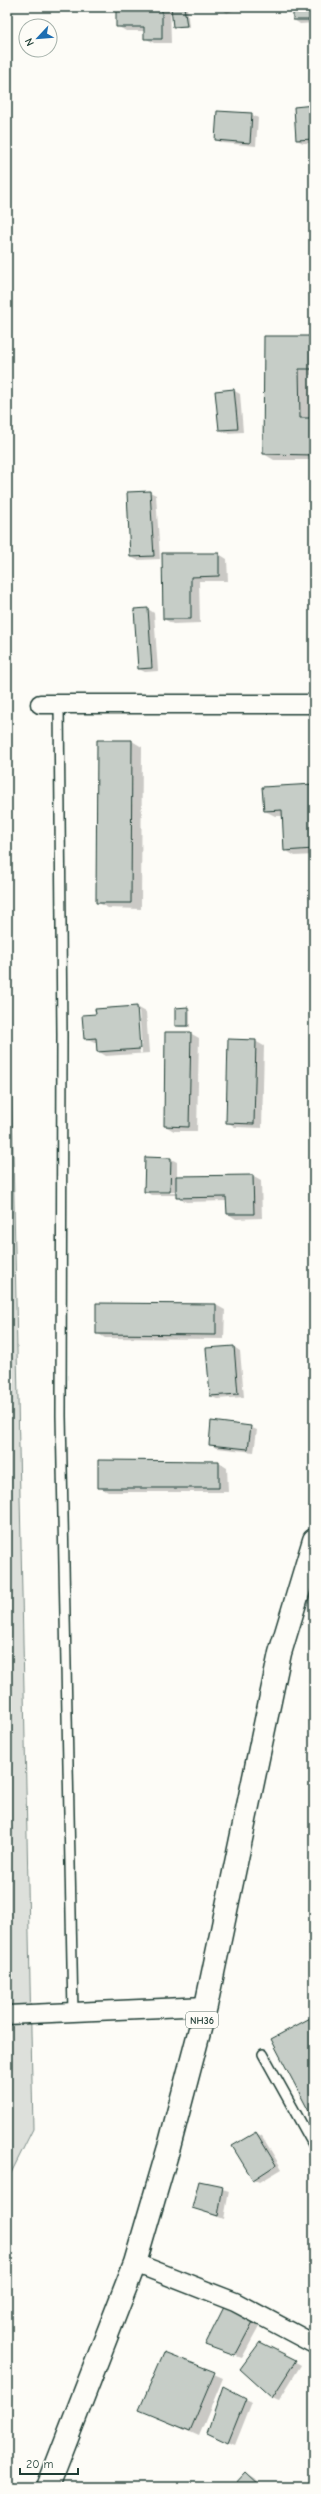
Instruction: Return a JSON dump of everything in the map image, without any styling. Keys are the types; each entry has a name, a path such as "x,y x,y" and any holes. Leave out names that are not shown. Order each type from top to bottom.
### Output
{"highway":[{"name":"NH36","path":"48,2487 135,2263 206,2006 280,1654 314,1540"}],"street":[{"path":"40,704 314,704"},
{"path":"7,2015 206,2006"},
{"path":"135,2263 235,2302 314,2344"}],"lane":[{"path":"59,704 62,1027 61,1416 73,2012"},
{"path":"263,2054 314,2146"}],"shaded area":[{"path":"7,862 33,2129 7,2181"}],"building":[{"path":"116,7 162,7 162,39 144,39 144,27 116,27"},
{"path":"171,7 184,7 187,26 173,27"},
{"path":"293,7 314,7 314,20 293,20"},
{"path":"314,105 314,139 296,140 294,107"},
{"path":"217,111 252,113 250,143 215,140"},
{"path":"264,336 314,336 314,369 299,369 300,418 314,418 314,455 263,454"},
{"path":"234,389 238,429 219,430 215,391"},
{"path":"150,491 154,556 130,557 127,492"},
{"path":"162,553 219,553 219,576 191,577 191,619 163,619"},
{"path":"148,608 152,668 138,669 134,609"},
{"path":"97,740 132,740 131,903 96,903"},
{"path":"314,784 314,849 284,851 282,810 264,811 262,787"},
{"path":"137,1006 140,1049 97,1052 96,1038 84,1039 82,1015 96,1014 95,1009"},
{"path":"188,1007 188,1026 175,1026 175,1008"},
{"path":"165,1032 191,1032 189,1127 164,1126"},
{"path":"228,1039 256,1040 254,1124 226,1123"},
{"path":"145,1157 171,1158 170,1192 144,1192"},
{"path":"253,1175 254,1214 227,1214 226,1197 176,1198 176,1176"},
{"path":"96,1303 216,1304 216,1335 96,1334"},
{"path":"234,1346 238,1394 210,1396 206,1348"},
{"path":"211,1421 251,1426 248,1449 209,1445"},
{"path":"98,1460 219,1461 219,1488 98,1488"},
{"path":"314,2016 314,2121 271,2039"},
{"path":"256,2132 276,2165 253,2180 232,2146"},
{"path":"199,2181 223,2186 218,2216 192,2208"},
{"path":"224,2307 254,2320 235,2356 205,2345"},
{"path":"260,2342 296,2360 272,2398 240,2369"},
{"path":"164,2352 215,2372 190,2431 139,2410"},
{"path":"223,2386 246,2398 228,2443 207,2433"},
{"path":"246,2472 262,2487 232,2487"}]}
